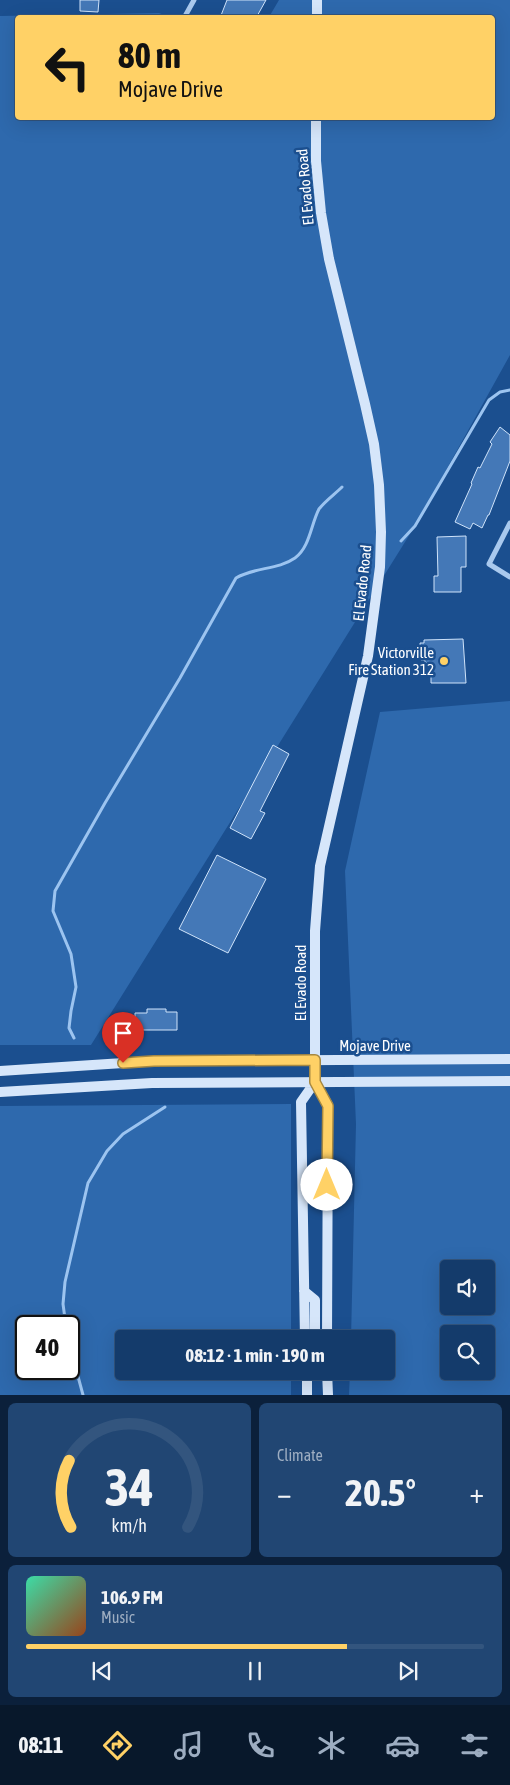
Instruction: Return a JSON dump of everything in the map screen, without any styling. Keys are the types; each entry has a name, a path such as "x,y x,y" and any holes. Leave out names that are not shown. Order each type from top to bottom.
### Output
{"main road":[{"path":"317,0 317,15"},
{"name":"El Evado Road","path":"316,120 316,161 321,213 329,259 374,444 381,532 380,567 368,656 320,866 315,931 315,1082 328,1106 327,1330"},
{"name":"Mojave Drive","path":"0,1070 154,1061 315,1064 510,1059"},
{"path":"0,1092 152,1083 510,1081"},
{"path":"306,1330 301,1102 315,1082"},
{"path":"304,1291 315,1300 315,1330"},
{"path":"307,1380 307,1395"},
{"path":"327,1380 328,1395"}],"street":[{"path":"186,15 194,0"},
{"path":"510,523 489,564 510,577"}],"shaded area":[{"path":"279,0 510,0 510,355 415,526 91,1045 0,1045 0,16 15,16 15,120 495,120 495,15 270,15"},
{"path":"159,13 164,15 53,15"},
{"path":"510,701 510,1395 349,1395 350,1380 395,1380 395,1330 351,1330 356,1124 345,871 380,712"},
{"path":"291,1104 291,1330 115,1330 115,1380 291,1380 291,1395 0,1395 0,1106"}],"building":[{"path":"80,0 99,0 98,12 80,11"},
{"path":"227,0 266,0 258,15 221,15"},
{"path":"500,427 510,435 510,461 482,528 473,523 470,529 455,522 478,467 480,468 492,444 490,442"},
{"path":"466,536 466,567 461,567 461,592 434,592 434,576 438,576 437,537"},
{"name":"Victorville Fire Station 312","path":"463,639 466,683 431,683 431,663 425,663 425,660 421,660 420,643 424,643 424,640"},
{"path":"273,745 289,754 260,811 265,813 251,839 230,828"},
{"path":"217,855 266,879 228,953 179,929"},
{"path":"147,1009 166,1009 166,1012 177,1012 177,1030 135,1030 135,1013 147,1013"}],"waterway":[{"path":"401,541 415,526 489,400 500,392 510,390"},
{"path":"74,1038 69,1028 76,987 71,954 53,911 55,891 180,678 236,578 243,574 281,565 295,558 307,542 319,509 342,487"},
{"path":"64,1315 63,1304 65,1282 88,1183 107,1151 123,1134 165,1107"},
{"path":"79,1380 83,1395"}],"place":[{"name":"Victorville Fire Station 312","path":"444,661"}],"route":[{"path":"123,1063 154,1061 315,1060 315,1082 328,1106 327,1185"}]}
